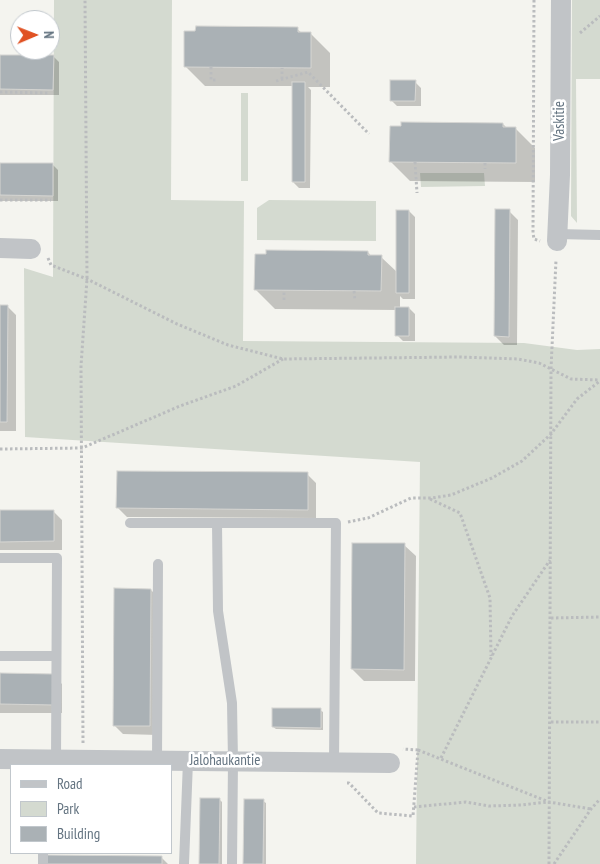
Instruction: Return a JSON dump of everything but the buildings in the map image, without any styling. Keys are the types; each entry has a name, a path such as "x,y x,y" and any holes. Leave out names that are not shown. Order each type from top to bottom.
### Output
{"street":[{"name":"Vaskitie","path":"558,238 561,0"},
{"path":"0,248 39,253"},
{"name":"Jalohaukantie","path":"0,759 47,762 390,763"}],"lane":[{"path":"558,238 600,235"},
{"path":"130,523 336,523 334,762"},
{"path":"217,523 218,611 232,703 232,864"},
{"path":"0,558 57,558 56,656 47,762"},
{"path":"157,761 158,564"},
{"path":"0,656 56,656"},
{"path":"184,864 188,761"}],"path":[{"path":"84,746 81,366 87,278 85,0"},
{"path":"534,0 533,233 534,239 541,241 558,238 551,369 549,864"},
{"path":"211,67 211,80 218,80"},
{"path":"282,68 282,79"},
{"path":"276,80 308,72 369,134"},
{"path":"0,92 50,93"},
{"path":"415,162 417,193"},
{"path":"485,163 485,168"},
{"path":"0,200 51,200"},
{"path":"39,253 51,265 87,278 177,324 228,345 283,359 460,357 518,359 539,363 571,379 600,380"},
{"path":"284,290 284,300"},
{"path":"354,291 354,300"},
{"path":"0,449 82,448 180,406 236,386 283,359"},
{"path":"336,523 368,518 411,498 427,498 451,494 492,478 522,461 551,434 577,399 600,380"},
{"path":"427,498 460,514 490,598 491,657"},
{"path":"441,758 512,616 550,559"},
{"path":"550,618 600,617"},
{"path":"551,722 600,722"},
{"path":"418,750 549,802 591,809"},
{"path":"554,864 591,809 600,799"},
{"path":"414,807 466,802 489,806 549,802"}],"green space":[{"path":"54,0 172,0 171,200 244,201 243,341 524,343 577,350 600,349 600,864 416,864 420,462 25,437 24,268 53,277 54,60 60,60 60,10 54,10"},
{"path":"572,0 600,0 600,79 576,79 577,223 571,216"},
{"path":"241,93 248,93 248,181 241,181"},
{"path":"420,173 484,173 485,186 421,187"},
{"path":"269,200 376,201 376,241 257,240 257,208"}]}
